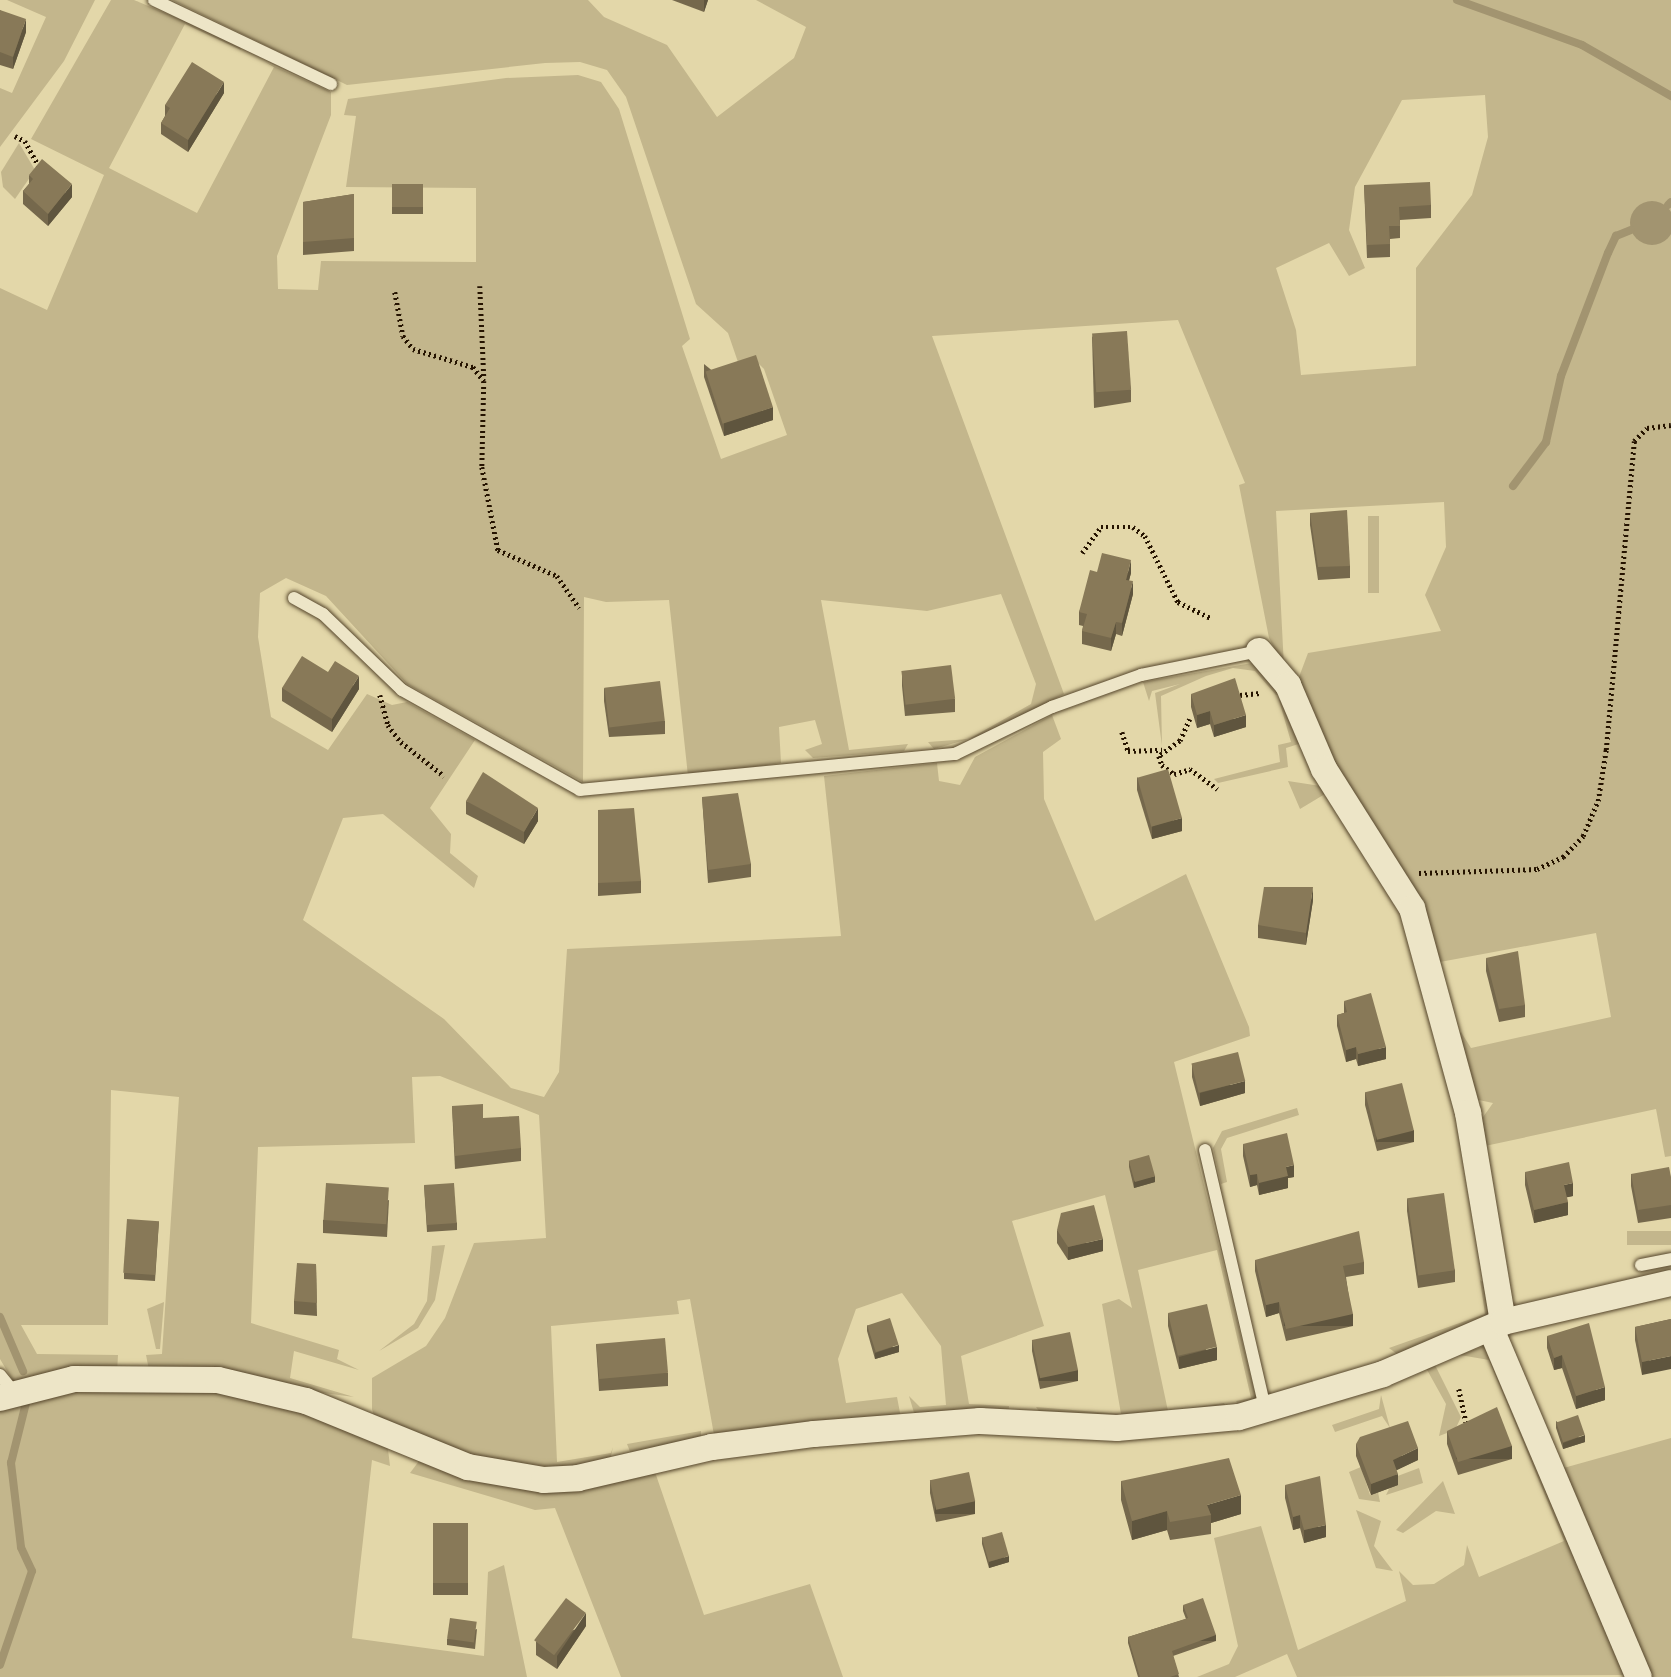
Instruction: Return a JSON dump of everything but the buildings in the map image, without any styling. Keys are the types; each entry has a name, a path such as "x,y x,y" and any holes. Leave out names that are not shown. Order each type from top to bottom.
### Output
{"street":[{"path":"1259,651 1288,685 1324,769 1400,883 1419,930 1468,1113 1497,1325 1639,1677"},
{"path":"4,1388 75,1379 218,1380 306,1401 468,1467 544,1480 814,1434 980,1421 1171,1425 1274,1409 1497,1325 1671,1283"}],"lane":[{"path":"154,0 331,84"},
{"path":"294,598 323,614 384,677 564,785 600,791 955,754 1129,679 1259,651"},
{"path":"1205,1150 1263,1399 1274,1409"},
{"path":"1641,1265 1671,1259"}],"path":[{"path":"15,136 25,141 33,163 54,170"},
{"path":"480,286 484,380 482,467 498,550 557,576 579,608"},
{"path":"395,292 403,336 413,349 473,367 484,380"},
{"path":"1400,883 1418,873 1537,870 1563,857 1583,836 1598,801 1606,750 1634,441 1647,428 1671,425"},
{"path":"1082,552 1101,527 1133,527 1145,536 1178,602 1211,618"},
{"path":"384,677 381,708 388,725 444,776"},
{"path":"1122,732 1128,751 1163,751 1180,741 1190,719"},
{"path":"1163,751 1162,765 1170,772 1190,769 1218,789"},
{"path":"1459,1389 1466,1422"}],"shaded area":[{"path":"7,0 95,0 64,61 0,147 0,88 12,93 46,17"},
{"path":"111,0 134,0 239,44 241,50 185,24 109,168 197,213 274,67 265,62 331,92 331,115 277,256 278,289 318,290 321,261 476,262 476,188 346,187 356,116 344,115 348,99 506,78 578,75 601,82 619,109 690,339 682,346 721,459 787,435 764,369 755,360 739,365 728,333 696,304 626,97 607,70 580,62 545,63 347,85 172,0 588,0 604,17 667,45 717,117 794,58 806,27 756,0 1671,0 1671,1156 1665,1157 1656,1109 1485,1146 1481,1120 1493,1103 1474,1099 1457,1036 1461,1032 1471,1048 1611,1017 1596,933 1440,962 1327,763 1296,685 1308,653 1441,631 1425,595 1446,547 1444,502 1276,511 1284,667 1269,638 1239,485 1245,483 1178,320 932,336 1064,694 989,733 970,739 1031,704 1036,684 1001,594 927,611 821,600 849,750 908,744 904,751 813,758 805,750 822,744 815,720 779,727 781,763 688,776 669,600 606,602 584,597 583,782 407,684 326,596 286,578 260,593 258,637 271,717 328,750 367,694 392,705 407,702 475,740 430,808 451,834 450,853 478,876 474,888 383,814 343,818 303,920 444,1019 511,1088 544,1097 559,1072 567,949 841,936 824,776 937,763 939,781 960,785 975,757 1052,715 1061,739 1043,752 1044,799 1095,921 1186,874 1249,1027 1250,1036 1174,1062 1257,1402 1242,1409 1236,1401 1251,1398 1217,1250 1138,1270 1168,1411 1224,1403 1227,1408 1182,1418 1041,1414 1036,1407 1121,1414 1102,1304 1119,1299 1132,1308 1105,1195 1012,1221 1044,1326 961,1356 969,1404 1009,1406 1008,1416 915,1416 909,1396 920,1407 946,1405 941,1346 902,1293 856,1309 838,1359 846,1403 897,1397 901,1418 714,1435 690,1299 677,1301 679,1314 551,1326 557,1462 611,1453 613,1447 609,1465 496,1468 374,1416 372,1409 372,1378 426,1346 445,1318 474,1243 546,1238 539,1115 440,1076 412,1077 415,1143 258,1147 251,1323 339,1350 337,1359 359,1370 294,1351 290,1378 354,1397 149,1370 146,1355 162,1354 179,1097 111,1090 108,1325 21,1325 37,1354 118,1355 117,1372 13,1381 0,1359 0,288 47,310 104,175 31,139","holes":["1485,95 1488,137 1472,195 1416,268 1416,366 1301,375 1296,330 1276,268 1329,243 1349,276 1365,268 1349,230 1355,187 1402,100"]},
{"path":"19,143 35,170 15,199 3,187 1,172"},
{"path":"1652,201 1668,207 1674,223 1668,239 1652,245 1636,239 1630,223 1636,207"},
{"path":"1368,516 1379,516 1379,593 1368,593"},
{"path":"1252,663 1285,692 1276,695 1255,671 1233,668 1206,676 1161,696 1162,746 1155,693 1180,684 1152,691 1149,701 1143,682"},
{"path":"1289,698 1305,742 1286,748 1288,767 1218,783 1214,779 1280,762 1278,745 1291,742 1279,700"},
{"path":"968,739 934,749 928,742"},
{"path":"1288,781 1327,787 1395,894 1325,794 1300,809"},
{"path":"1297,1108 1299,1115 1227,1138 1221,1149 1227,1182 1221,1184 1213,1148 1222,1131"},
{"path":"1627,1231 1671,1231 1671,1245 1627,1245"},
{"path":"445,1245 435,1300 418,1328 379,1351 414,1324 427,1301 432,1246"},
{"path":"1480,1280 1490,1288 1494,1314 1397,1354 1389,1348 1485,1314"},
{"path":"164,1302 160,1349 156,1349 147,1309"},
{"path":"1484,1346 1625,1675 1297,1677 1287,1654 1235,1677 1197,1677 1229,1664 1238,1646 1214,1538 1261,1526 1298,1650 1406,1601 1399,1571 1413,1585 1434,1584 1464,1565 1467,1545 1479,1577 1564,1541 1489,1360 1460,1355"},
{"path":"1435,1365 1461,1417 1455,1430 1439,1436 1446,1404 1426,1368"},
{"path":"171,1384 275,1401 387,1441 390,1466 372,1460 352,1638 484,1656 488,1572 504,1565 527,1677 0,1677 0,1404 38,1391"},
{"path":"1381,1395 1390,1428 1382,1416 1335,1432 1332,1425 1379,1409"},
{"path":"701,1431 701,1437 631,1454 627,1444"},
{"path":"1671,1438 1671,1677 1645,1677 1560,1469"},
{"path":"422,1457 461,1472 655,1472 704,1615 810,1584 843,1677 621,1677 555,1508 535,1510 410,1473"},
{"path":"1361,1467 1370,1495 1378,1492 1380,1502 1359,1499 1349,1472"},
{"path":"1419,1468 1423,1483 1386,1495 1395,1477"},
{"path":"1443,1481 1455,1514 1436,1511 1403,1533 1396,1530"},
{"path":"1356,1510 1381,1521 1374,1546 1393,1571 1376,1568"}],"waterway":[{"path":"1457,0 1582,45 1671,96"},
{"path":"1668,205 1671,202"},
{"path":"1513,486 1546,442 1561,376 1608,253 1616,236 1631,230"},
{"path":"0,1317 23,1371"},
{"path":"0,1665 32,1571 21,1547 11,1463 27,1399"}]}
